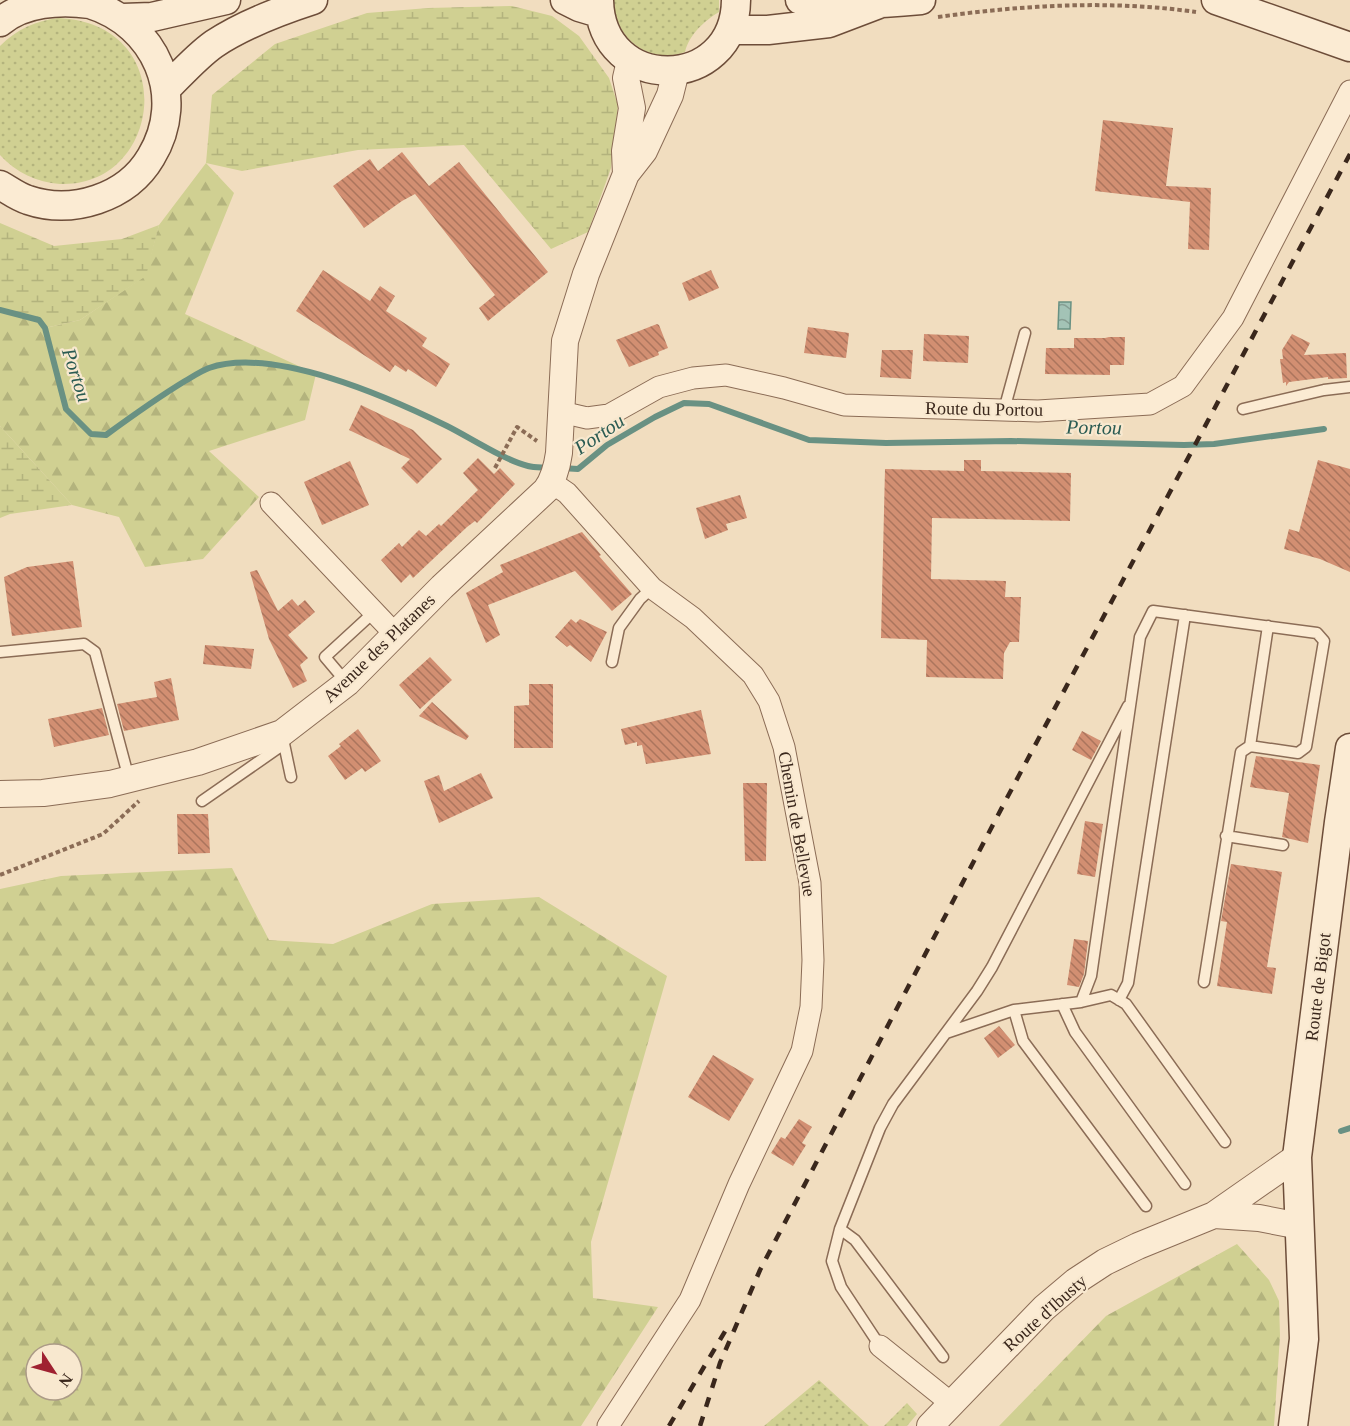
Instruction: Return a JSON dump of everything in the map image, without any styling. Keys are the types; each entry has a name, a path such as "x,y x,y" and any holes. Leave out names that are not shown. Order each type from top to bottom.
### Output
{"main road":[{"path":"13,12 54,0 81,1 152,17 226,0"},
{"path":"166,89 213,45 250,24 313,0"},
{"path":"565,0 579,7 599,6 605,31 615,48 630,61 644,68 660,71 676,71 709,58 731,30 736,12 736,0"},
{"path":"800,0 926,9"},
{"path":"731,30 768,30 828,22 879,4"},
{"path":"1211,7 1348,46"},
{"path":"0,184 27,200 62,207 97,201 128,184 151,157 164,124 166,89 158,62 144,38 111,9"},
{"name":"Route de Bigot","path":"1293,1426 1304,1339 1298,1157 1350,748"}],"street":[{"path":"626,174 625,151 632,108 626,78 630,61"},
{"path":"551,482 558,465 551,450 561,411 565,341 586,274 626,174 644,151 670,95 676,71"},
{"name":"Route du Portou","path":"561,411 587,418 609,416 659,387 693,378 726,375 844,405 1038,411 1150,404 1182,386 1233,318 1350,91"},
{"name":"Chemin de Bellevue","path":"551,482 567,493 652,588 693,618 753,675 769,701 784,747 810,884 812,1007 802,1051 739,1184 690,1300 608,1426"},
{"name":"Avenue des Platanes","path":"0,795 43,793 110,784 283,738 347,683 480,550 546,490 551,482"},
{"path":"271,502 395,634"},
{"path":"1214,1215 1298,1157"},
{"path":"1214,1215 1259,1218 1300,1226"},
{"name":"Route d'Ibusty","path":"930,1426 1044,1308 1076,1281 1105,1262 1138,1246 1214,1215"},
{"path":"880,1346 951,1403"}],"lane":[{"path":"1004,410 1025,333"},
{"path":"1243,409 1324,390 1350,387"},
{"path":"612,662 619,628 640,599 652,588"},
{"path":"1081,1002 1091,976 1140,636 1153,611 1317,633 1324,641 1306,747 1298,753 1250,746 1241,752 1204,982"},
{"path":"347,683 325,657 374,612"},
{"path":"1119,1000 1128,983 1185,615"},
{"path":"1250,746 1268,626"},
{"path":"0,652 84,644 95,652 137,777"},
{"path":"880,1346 841,1287 832,1261 840,1229 880,1128 893,1104 992,967 1132,698"},
{"path":"202,801 283,738 291,777"},
{"path":"1226,836 1283,845"},
{"path":"946,1033 1014,1010 1081,1002 1111,995 1126,1004 1225,1142"},
{"path":"1062,1004 1075,1032 1185,1184"},
{"path":"1014,1010 1023,1041 1146,1206"},
{"path":"840,1229 855,1240 943,1357"}],"path":[{"path":"926,9 1000,9 1110,1 1176,7 1211,7"},
{"path":"496,466 517,427 551,450"},
{"path":"0,875 103,834 142,799 137,777"}],"green space":[{"path":"614,0 719,0 719,12 698,29 685,52 658,55 646,51 627,37 620,26"},
{"path":"512,6 552,16 579,36 609,78 618,105 611,168 588,232 551,249 464,145 358,150 242,171 206,163 212,95 275,44 367,13 428,8"},
{"path":"59,18 99,27 126,47 141,74 144,105 137,135 121,161 95,178 60,184 27,176 0,155 0,46 27,27"},
{"path":"206,163 234,193 185,314 316,374 305,420 209,451 259,497 203,559 145,567 119,517 72,505 0,426 0,313 27,316 45,328 80,320 145,276 159,225"},
{"path":"0,223 54,246 122,239 159,225 146,276 80,320 45,328 27,316 0,313"},
{"path":"0,426 72,505 10,514 0,518"},
{"path":"232,868 269,940 333,944 432,904 539,897 667,976 591,1242 593,1298 658,1307 581,1426 0,1426 0,889 61,876"},
{"path":"1237,1244 1269,1280 1279,1301 1280,1336 1274,1426 999,1426 1106,1316"},
{"path":"819,1380 869,1426 764,1426"},
{"path":"907,1403 917,1414 907,1426 884,1426"}],"water":[{"path":"1059,302 1071,302 1070,329 1058,329"}],"building":[{"path":"1103,120 1173,128 1166,186 1211,188 1209,250 1188,249 1190,202 1095,191"},
{"path":"402,152 429,186 459,162 548,272 488,321 479,308 495,295 415,194 364,228 333,186 370,159 378,171"},
{"path":"323,270 370,301 380,286 395,296 386,311 427,338 422,346 450,364 436,387 408,369 406,372 395,365 390,372 296,311"},
{"path":"711,270 719,288 689,301 682,283"},
{"path":"657,324 668,348 658,352 659,355 629,367 616,340"},
{"path":"808,327 849,333 846,358 804,353"},
{"path":"924,334 969,336 968,363 923,361"},
{"path":"1292,334 1310,343 1304,355 1346,353 1347,378 1328,379 1328,377 1289,382 1286,386 1286,382 1283,383 1280,359 1283,359 1282,350"},
{"path":"1125,337 1124,365 1110,365 1110,375 1045,374 1046,348 1074,348 1074,338"},
{"path":"882,350 913,350 911,379 880,377"},
{"path":"361,405 413,430 442,459 417,484 401,468 410,459 349,430"},
{"path":"478,458 494,474 500,468 515,484 477,523 475,521 467,527 413,578 410,574 401,583 381,560 399,543 402,547 419,530 426,536 439,524 441,526 478,490 463,473"},
{"path":"964,460 981,460 981,471 1071,473 1070,521 932,518 931,579 1006,581 1005,597 1021,597 1019,642 1010,642 1004,653 1003,679 926,677 927,640 881,638 885,469 964,471"},
{"path":"1318,460 1350,469 1350,572 1320,559 1284,549 1289,529 1299,532"},
{"path":"350,461 369,505 322,525 304,482"},
{"path":"740,495 747,518 726,524 728,530 705,539 696,508"},
{"path":"582,532 601,555 599,556 632,594 612,611 575,571 488,605 500,635 486,643 466,593 503,572 500,565"},
{"path":"73,561 82,627 12,636 4,577 27,567"},
{"path":"257,570 278,611 292,599 298,606 305,600 315,612 288,635 308,658 300,665 307,681 293,688 269,639 250,572"},
{"path":"571,619 576,623 580,619 607,632 591,662 570,645 567,647 555,637"},
{"path":"205,645 254,649 251,669 203,664"},
{"path":"430,657 452,680 420,709 399,685"},
{"path":"171,678 179,720 124,731 117,704 157,697 154,682"},
{"path":"529,684 553,684 553,748 514,748 514,706 529,705"},
{"path":"432,702 469,736 466,740 419,716"},
{"path":"102,708 109,735 54,747 48,719"},
{"path":"701,710 711,754 646,764 642,745 637,746 637,742 625,745 621,729"},
{"path":"358,729 381,761 365,772 362,768 345,780 328,756"},
{"path":"1082,731 1101,741 1091,760 1072,750"},
{"path":"1256,756 1320,765 1308,843 1282,837 1289,793 1250,787"},
{"path":"481,773 493,798 439,823 424,781 439,775 444,791"},
{"path":"743,783 767,783 766,861 745,861"},
{"path":"177,814 208,814 210,853 178,854"},
{"path":"1085,821 1103,824 1095,877 1077,874"},
{"path":"1231,864 1282,872 1267,967 1276,968 1272,994 1217,986 1227,922 1221,921"},
{"path":"1074,939 1088,941 1084,974 1079,987 1067,985"},
{"path":"999,1026 1015,1045 998,1058 984,1038"},
{"path":"713,1055 754,1079 729,1121 688,1097"},
{"path":"799,1119 812,1127 802,1143 806,1145 793,1166 771,1153 781,1137 785,1139"}],"waterway":[{"name":"Portou","path":"0,310 39,320 45,328 66,409 91,434 106,435 164,394 209,368 235,363 265,364 297,369 363,389 447,426 509,459 531,467 551,468"},
{"name":"Portou","path":"561,468 578,469 607,445 684,403 709,404 809,440 886,443 1011,441 1184,445 1214,444 1324,429"},
{"path":"1341,1131 1350,1128"}],"railway":[{"path":"700,1426 720,1363 760,1270 1008,796 1350,154"},
{"path":"669,1426 727,1328"}]}
